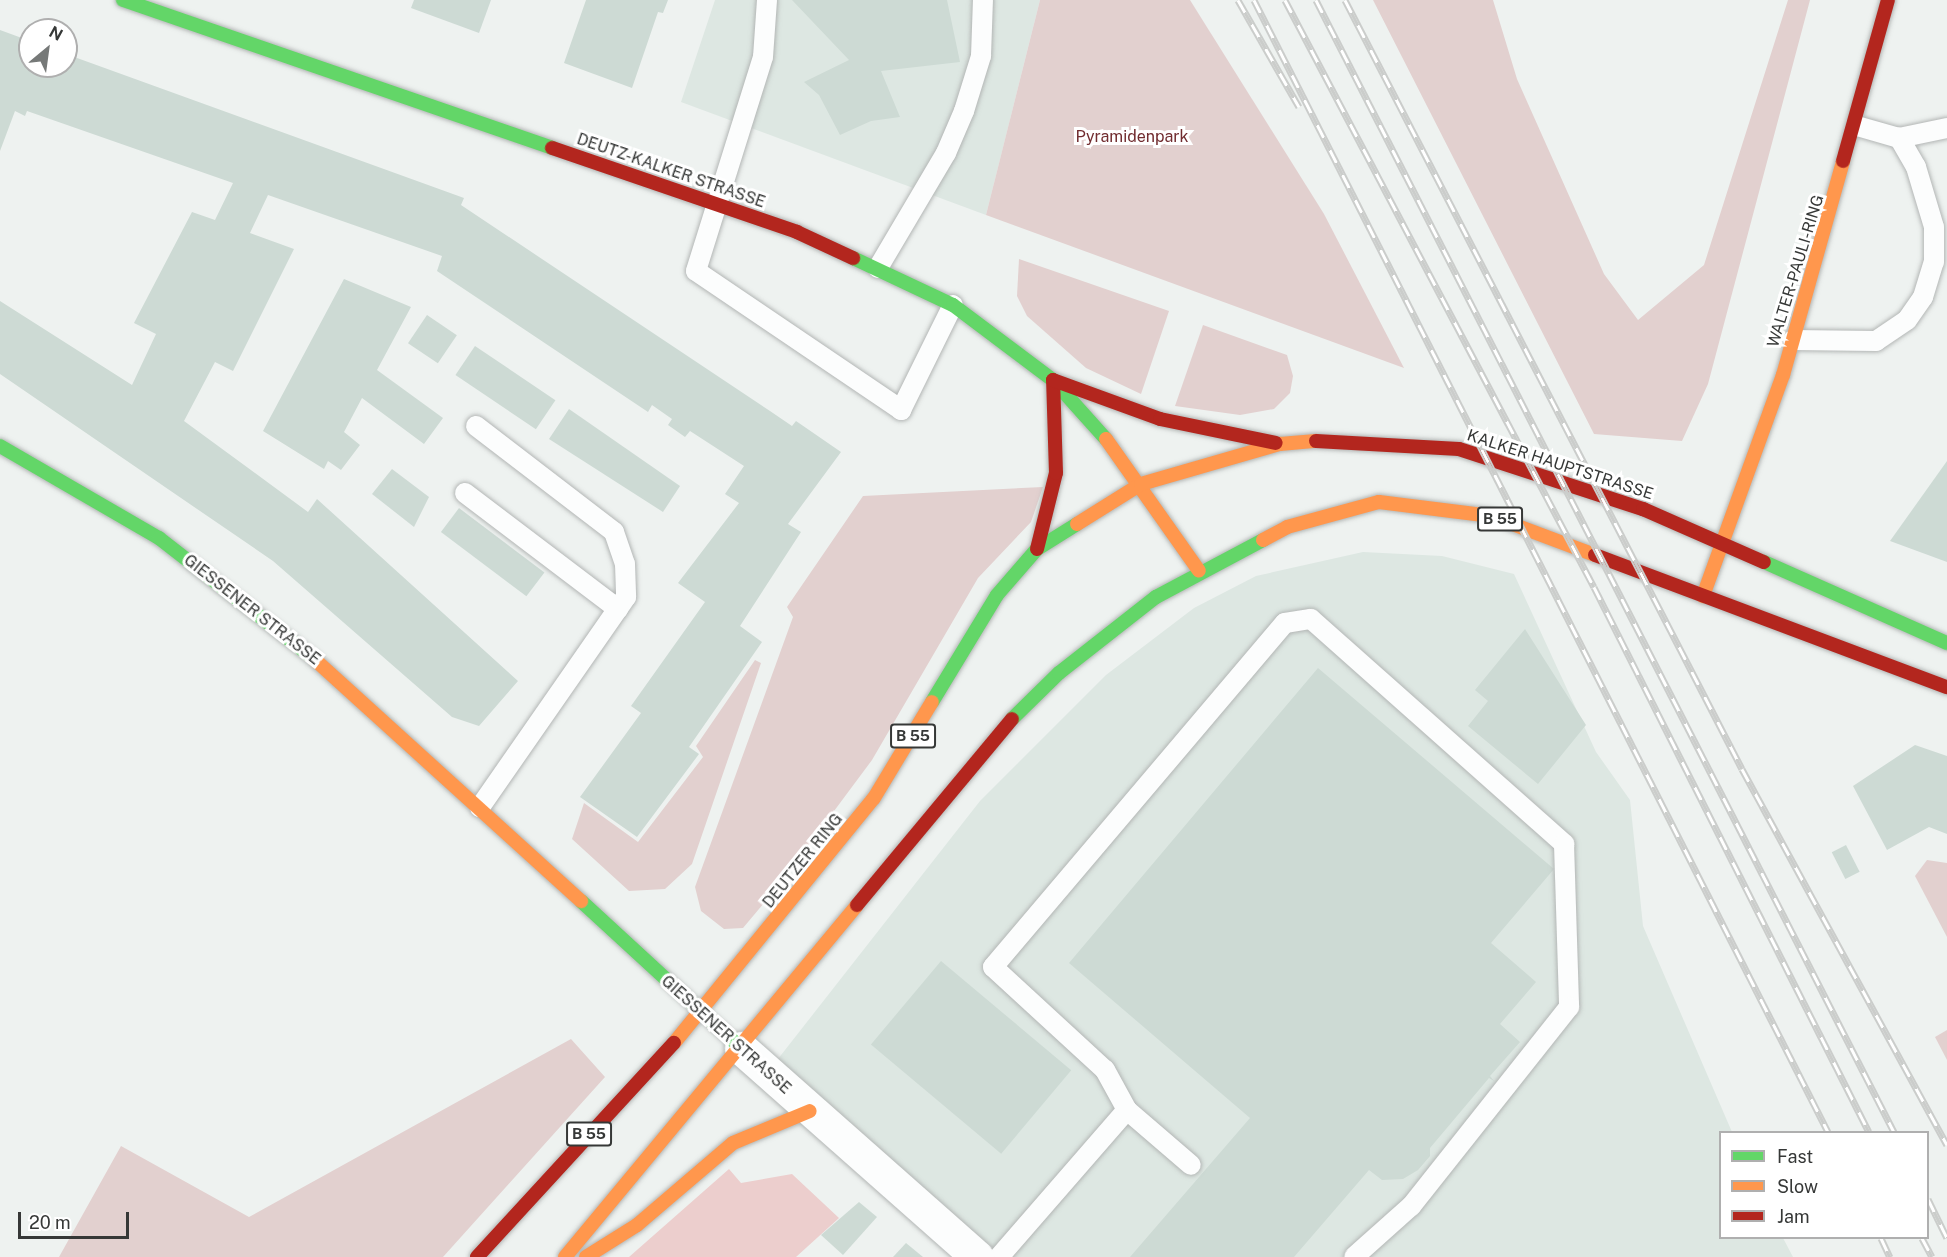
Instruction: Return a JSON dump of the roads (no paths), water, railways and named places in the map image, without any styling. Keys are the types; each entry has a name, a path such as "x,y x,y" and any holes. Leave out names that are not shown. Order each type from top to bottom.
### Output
{"main road":[{"name":"DEUTZ-KALKER STRASSE","path":"123,0 721,205 878,268 953,304 1053,380 1141,484 1199,570"},
{"name":"WALTER-PAULI-RING","path":"1703,596 1792,340 1857,126 1888,0"},
{"path":"1037,549 1056,473 1053,380 1160,419 1280,444"},
{"name":"KALKER HAUPTSTRASSE","path":"1141,484 1280,444 1345,439 1459,449 1643,508 1722,546 1947,643"},
{"name":"GIESSENER STRASSE","path":"0,446 159,538 296,643 480,807 741,1048"},
{"name":"DEUTZER RING","path":"477,1257 703,1012 874,798 973,629 1037,549 1141,484"},
{"name":"B 55","path":"565,1257 741,1048 1002,729 1059,673 1199,570 1287,527 1379,502 1491,516 1947,687"},
{"path":"586,1257 637,1225 733,1143 810,1112"}],"street":[{"name":"GIESSENER STRASSE","path":"741,1048 810,1112 977,1257"}],"lane":[{"path":"767,0 763,57 750,85 721,205 696,271 901,410 953,304"},
{"path":"878,268 946,153 964,111 981,56 982,0"},
{"path":"1857,126 1899,138 1947,128"},
{"path":"1792,340 1876,341 1907,320 1923,297 1934,262 1934,227 1916,167 1899,138"},
{"path":"476,426 614,532 626,586 618,609 480,807"},
{"path":"465,493 618,609"},
{"path":"1191,1165 1127,1110 1105,1070 993,967 1285,624 1311,619 1564,844 1569,1007 1411,1206 1354,1257"},
{"path":"999,1257 1127,1110"}],"railway":[{"path":"1238,0 1299,107"},
{"path":"1254,0 1827,1131"},
{"path":"1285,0 1594,587 1868,1131"},
{"path":"1316,0 1893,1131"},
{"path":"1345,0 1742,769 1947,1145"},
{"path":"1929,1201 1947,1238"},
{"path":"1881,1239 1890,1257"},
{"path":"1923,1239 1932,1257"}],"park label":[{"name":"Pyramidenpark","path":"1132,137"}]}
